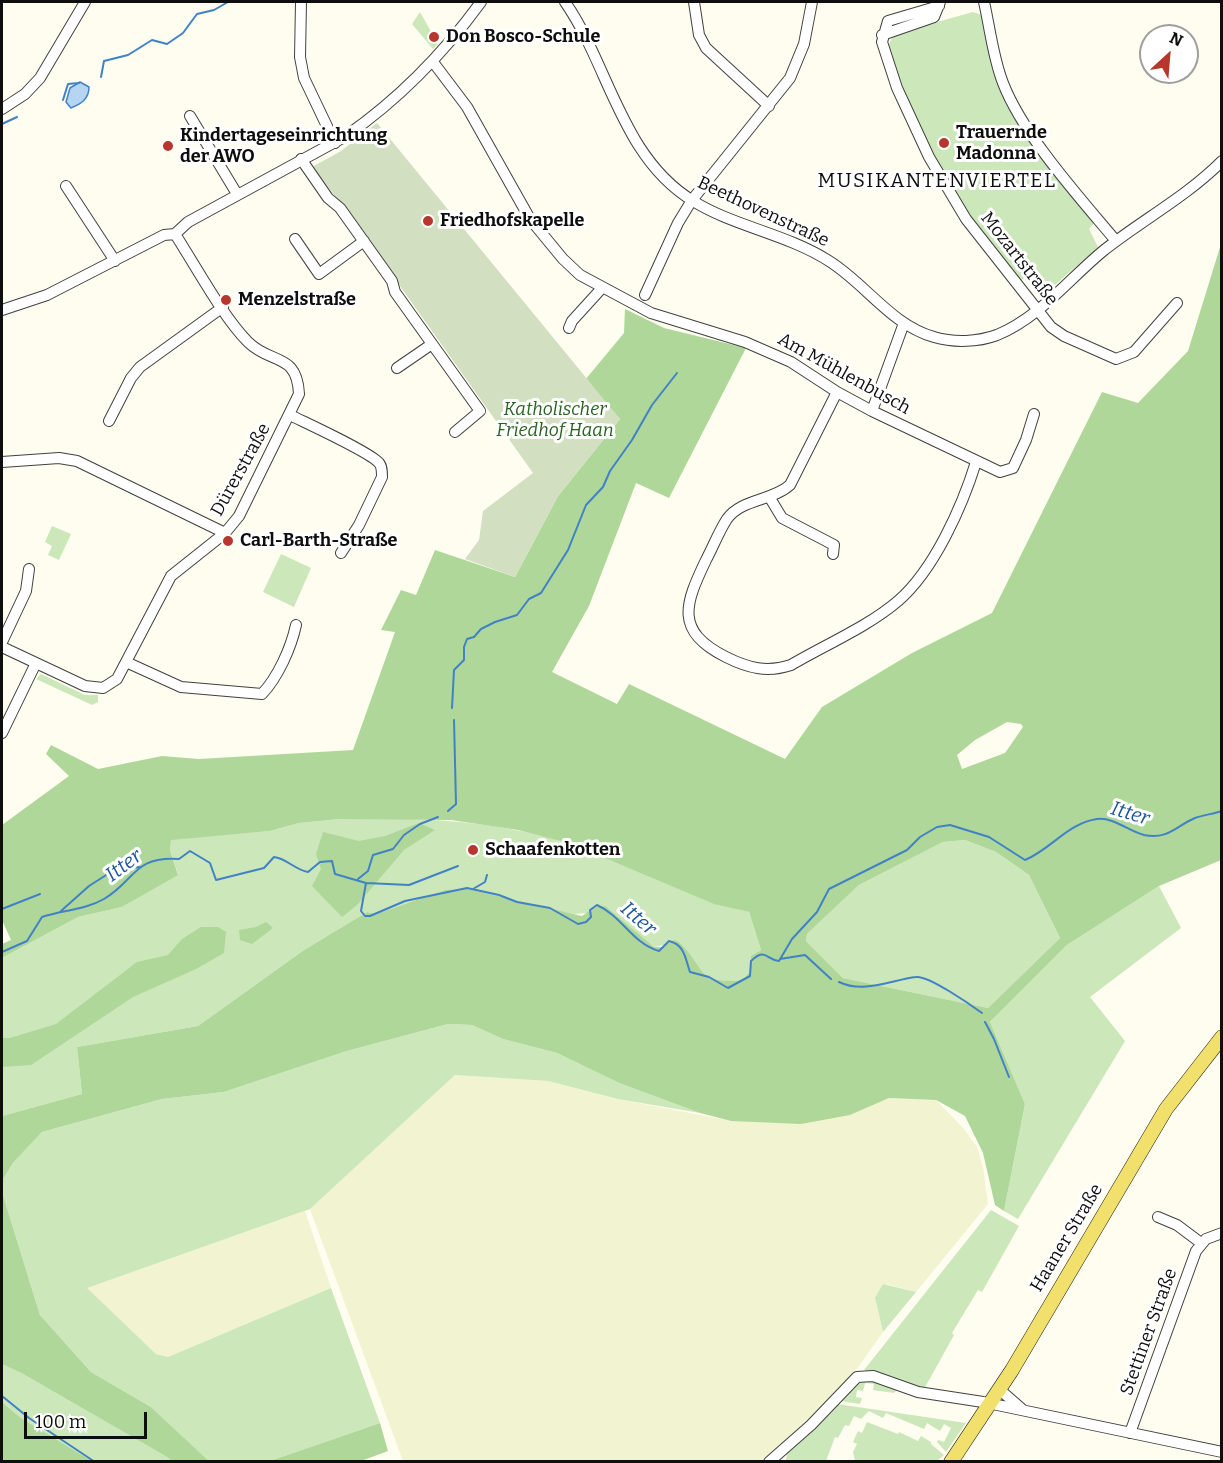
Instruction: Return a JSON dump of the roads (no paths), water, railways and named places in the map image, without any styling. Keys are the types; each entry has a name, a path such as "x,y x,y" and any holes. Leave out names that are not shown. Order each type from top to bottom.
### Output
{"main road":[{"name":"Haaner Straße","path":"951,1461 999,1389 1166,1109 1221,1037"}],"street":[{"path":"2,109 25,94 40,78 85,2"},
{"path":"301,2 300,57 304,78 335,143"},
{"path":"2,310 47,295 164,235 175,234 188,222 237,194 335,143 369,120 433,62 481,2"},
{"name":"Beethovenstraße","path":"565,2 620,113 646,156 692,200 734,221 820,255 848,275 904,323 935,337 956,341 979,340 1017,325 1116,241 1202,181 1221,161"},
{"path":"694,2 699,35 706,48 769,106"},
{"path":"645,295 678,223 692,200 769,106 798,62 812,2"},
{"path":"984,2 1003,84 1014,104 1065,180 1116,241"},
{"name":"Mozartstraße","path":"940,4 930,19 882,35 884,52 897,88 929,157 966,219 1036,310 1064,336 1116,359 1134,352 1177,303"},
{"name":"Am Mühlenbusch","path":"433,62 468,107 516,195 543,236 580,275 602,288 648,312 757,346 791,362 837,392 872,411 1000,472 1013,468 1026,440 1034,414"},
{"path":"190,116 237,194"},
{"path":"301,159 364,241 432,344 480,411 455,432"},
{"path":"66,186 115,261"},
{"name":"Dürerstraße","path":"2,647 85,687 103,688 117,679 171,576 225,533 239,516 299,394 298,376 288,364 248,342 175,234"},
{"path":"295,239 319,274 364,241"},
{"path":"569,328 572,321 602,288"},
{"path":"630,304 638,296 645,295"},
{"path":"645,295 649,302 648,312"},
{"path":"109,421 131,378 140,367 223,307"},
{"path":"872,411 904,323"},
{"path":"397,368 432,344"},
{"path":"837,392 796,476 782,493 738,509 726,520 690,594 687,617 693,632 714,652 737,663 774,670 791,665 887,610 913,586 935,555 976,462"},
{"path":"290,415 379,462 382,470 382,477 360,525 341,553"},
{"path":"2,462 59,458 77,461 225,533"},
{"path":"770,498 782,518 834,545 833,554"},
{"path":"2,642 26,591 28,569"},
{"path":"126,662 181,687 262,694 270,686 293,639 296,625"},
{"path":"2,733 36,663"},
{"path":"1158,1217 1177,1225 1201,1243 1221,1233"},
{"name":"Stettiner Straße","path":"1130,1433 1196,1251 1201,1243"},
{"path":"769,1461 826,1410 857,1377 873,1376 918,1392 990,1403 1221,1452"},
{"path":"999,1389 1026,1412"}],"water":[{"path":"80,82 89,87 88,95 81,103 71,108 66,102 70,88"}],"waterway":[{"path":"101,77 104,61 128,55 152,40 167,44 183,33 197,14 214,10 228,2"},
{"path":"63,100 68,84 79,83"},
{"path":"2,124 17,117"},
{"path":"452,708 454,670 464,660 464,647 467,639 474,637 481,629 495,622 517,615 529,599 541,593 568,550 586,505 603,487 610,471 632,440 652,405 677,373"},
{"path":"448,811 456,804 454,720"},
{"name":"Itter","path":"2,952 27,941 42,917 97,903 115,892 143,865 152,861 179,859 190,851 210,863 216,880 264,868 274,857 283,859 308,872 320,862 332,861 335,874 366,883 361,911 365,916 405,901 467,888 499,895 517,902 550,908 578,924 586,922 591,917 590,910 597,905 614,916 650,947 659,951 669,941 674,943 684,953 690,972 709,977 728,988 750,976 751,961 756,957 766,955 779,961 792,939 817,912 829,889 907,850 920,837 937,827 950,825 989,837 1025,860 1068,831 1097,819 1115,822 1144,835 1159,836 1195,818 1222,811"},
{"path":"358,879 368,871 373,855 393,849 404,835 420,824 438,817"},
{"path":"366,883 409,885 458,866"},
{"path":"61,911 89,886 114,870 140,867"},
{"path":"473,889 485,882 487,875"},
{"path":"2,909 40,894"},
{"path":"780,959 805,955 831,979"},
{"path":"839,982 858,987 916,977 922,978 949,991 982,1013"},
{"path":"985,1022 1009,1077"},
{"path":"2,1396 29,1418 95,1462"}],"place":[{"name":"Don Bosco-Schule","path":"434,37"},
{"name":"Trauernde Madonna","path":"944,143"},
{"name":"Kindertageseinrichtung der AWO","path":"168,146"},
{"name":"Friedhofskapelle","path":"428,221"},
{"name":"Menzelstraße","path":"226,300"},
{"name":"Carl-Barth-Straße","path":"228,541"},
{"name":"Schaafenkotten","path":"473,850"}],"district":[{"name":"MUSIKANTENVIERTEL","path":"937,181"}],"park label":[{"name":"Katholischer Friedhof Haan","path":"555,420"}]}
